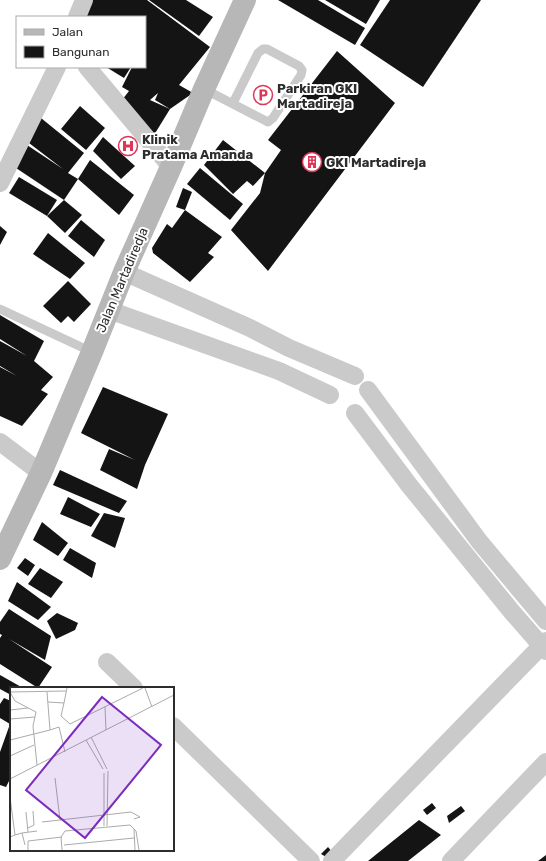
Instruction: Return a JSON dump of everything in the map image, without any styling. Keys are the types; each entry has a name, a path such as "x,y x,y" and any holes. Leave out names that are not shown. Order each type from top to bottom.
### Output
{"main road":[{"name":"Jalan Martadiredja","path":"0,559 41,473 124,272 171,168 204,89 245,0"}],"street":[{"path":"77,16 84,0"},
{"path":"0,183 57,68"},
{"path":"88,68 171,168"},
{"path":"124,272 250,328 289,348 355,376 363,381 368,390 479,541 546,620"},
{"path":"109,310 279,372 340,407 360,411 366,404 369,395 368,390"},
{"path":"279,372 289,348"},
{"path":"332,861 544,646 512,612 409,485 340,407 333,385 344,376 355,376"},
{"path":"0,442 41,473"},
{"path":"465,553 479,541"},
{"path":"108,662 133,687"},
{"path":"174,727 310,861"},
{"path":"451,861 546,762"}],"lane":[{"path":"204,89 268,122 273,118 301,75 302,70 299,66 267,49 263,49 258,53 233,103"},
{"path":"0,310 92,352"}],"building":[{"path":"87,0 147,0 210,47 179,85 193,93 170,109 154,135 122,100 129,91 122,87 132,68 146,68 146,16 79,16","holes":["158,93 155,100 170,109 150,100"]},
{"path":"149,0 186,0 213,17 199,36"},
{"path":"278,0 318,0 365,28 355,45"},
{"path":"325,0 380,0 366,24"},
{"path":"390,0 481,0 423,87 360,45"},
{"name":"GKI Martadireja","path":"337,51 395,103 268,271 231,230 260,193 265,173 281,150 268,140"},
{"path":"108,68 130,68 124,78"},
{"path":"80,106 105,128 86,150 61,129"},
{"path":"41,118 84,153 68,173 78,179 64,200 10,164 24,143 63,169 29,143"},
{"path":"103,137 135,166 121,179 93,151"},
{"path":"223,140 265,173 253,186 247,181 233,194 204,165"},
{"path":"90,160 134,195 119,215 78,179"},
{"path":"200,168 243,204 230,220 187,184"},
{"path":"19,177 57,200 47,216 9,193"},
{"path":"183,188 192,192 185,210 176,207"},
{"path":"64,200 82,215 65,233 47,216"},
{"path":"185,210 222,237 208,253 214,257 190,282 153,253 152,248 167,224 172,228"},
{"path":"81,220 105,240 94,257 68,236"},
{"path":"0,226 7,232 0,245"},
{"path":"48,233 85,263 70,279 33,254"},
{"path":"68,281 91,304 74,322 68,316 61,323 43,306"},
{"path":"0,315 44,341 34,361 53,377 41,390 48,394 22,426 0,416 0,367 17,376 0,366 0,341 27,356 0,339"},
{"path":"103,387 168,414 145,465 137,489 100,470 109,449 135,460 81,433"},
{"path":"60,470 127,501 119,513 53,485"},
{"path":"68,497 100,514 91,527 60,514"},
{"path":"104,513 125,518 115,548 91,536"},
{"path":"42,522 68,543 58,556 33,540"},
{"path":"70,548 96,563 92,578 63,560"},
{"path":"25,558 35,565 28,576 17,568"},
{"path":"40,568 63,582 51,598 28,584"},
{"path":"17,582 51,607 38,620 8,601"},
{"path":"9,609 51,636 45,660 9,639 52,667 39,687 0,664 0,638 2,635 0,634 0,622"},
{"path":"57,613 78,623 75,630 56,639 47,621"},
{"path":"0,675 21,687 10,687 10,694 0,689"},
{"path":"4,698 10,701 10,724 0,718 0,704"},
{"path":"10,724 10,779 6,787 0,785 0,752"},
{"path":"432,803 436,808 427,815 423,810"},
{"path":"461,806 465,811 449,823 447,816"},
{"path":"419,820 441,835 408,861 368,861"},
{"path":"328,847 333,853 328,858 321,854"},
{"path":"546,855 546,861 538,861"}],"place":[{"name":"Parkiran GKI Martadireja","path":"263,95"},
{"name":"Klinik Pratama Amanda","path":"128,146"},
{"name":"GKI Martadireja","path":"312,162"}]}
